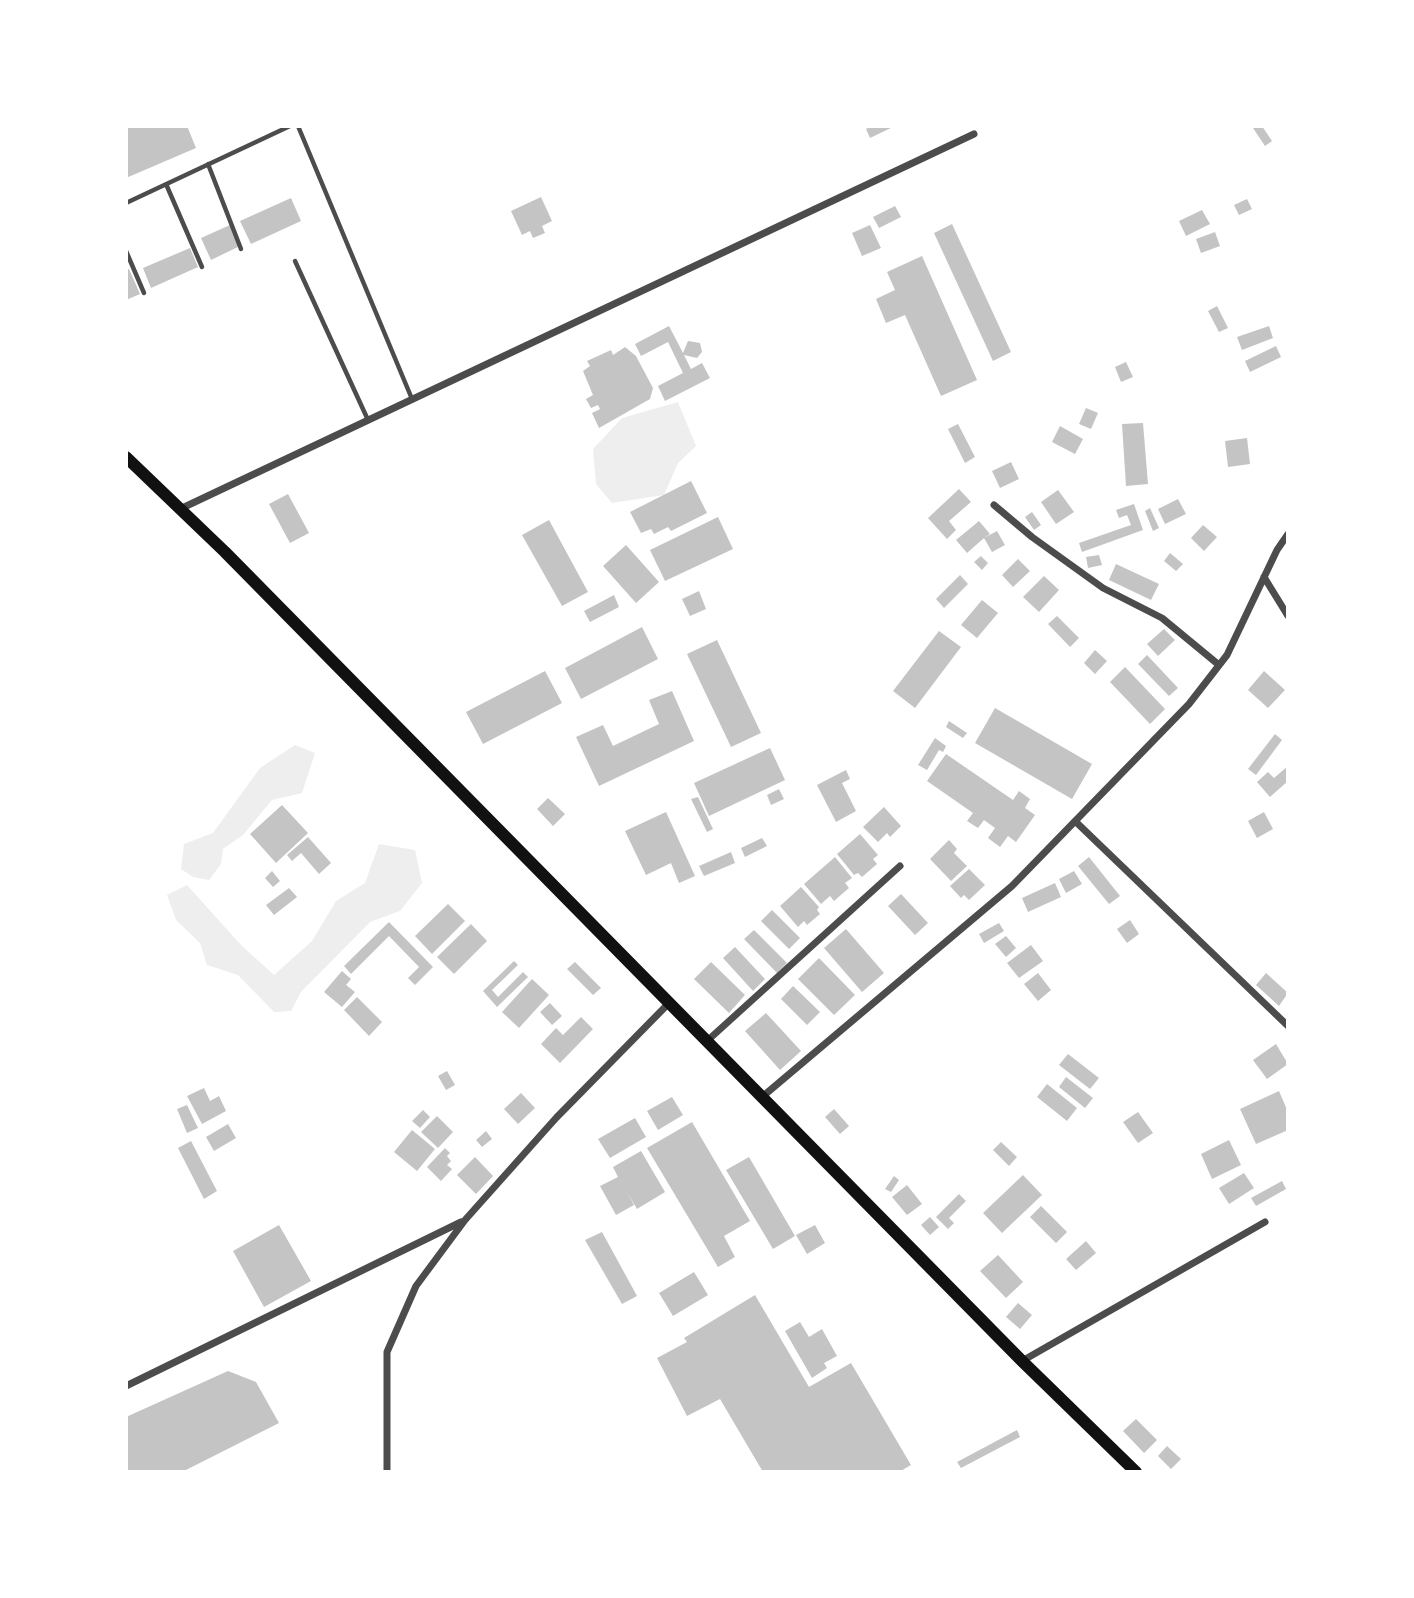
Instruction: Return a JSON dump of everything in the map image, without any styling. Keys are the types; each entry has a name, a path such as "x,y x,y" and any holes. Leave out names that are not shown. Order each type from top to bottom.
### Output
{"main road":[{"path":"126,457 1022,1361 1136,1472"}],"street":[{"path":"180,509 974,134"},
{"path":"994,505 1032,537 1103,588 1162,618 1219,665"},
{"path":"762,1097 1013,886 1189,704 1219,665 1249,614 1264,577 1288,534"},
{"path":"1264,577 1288,616"},
{"path":"1076,822 1288,1026"},
{"path":"706,1041 900,866"},
{"path":"387,1472 387,1352 416,1286 465,1220 556,1118 669,1003"},
{"path":"126,1386 465,1220"},
{"path":"1022,1361 1265,1222"}],"lane":[{"path":"126,203 290,126"},
{"path":"298,126 412,399"},
{"path":"208,164 241,249"},
{"path":"166,184 202,267"},
{"path":"126,251 144,293"},
{"path":"295,261 368,420"}],"shaded area":[{"path":"678,402 696,446 678,463 664,495 612,503 596,484 593,449 622,418"},
{"path":"295,745 315,753 302,793 272,800 243,835 223,849 221,864 209,880 193,877 181,869 184,844 213,833 260,768"},
{"path":"379,844 415,850 422,883 400,911 370,922 301,992 291,1011 274,1012 238,975 207,965 200,943 176,920 167,895 187,885 241,945 274,975 312,941 336,901 365,883"}],"building":[{"path":"126,126 187,126 196,148 126,178"},
{"path":"872,126 895,126 870,138 866,129"},
{"path":"1262,126 1272,141 1265,146 1253,128"},
{"path":"541,197 552,221 542,226 545,233 533,238 530,231 522,235 511,211"},
{"path":"291,198 301,221 251,244 240,221"},
{"path":"1247,199 1252,209 1239,215 1234,205"},
{"path":"895,206 901,217 879,228 873,217"},
{"path":"1202,210 1210,224 1186,236 1179,221"},
{"path":"952,224 1011,352 993,361 934,233"},
{"path":"230,225 240,246 211,260 201,238"},
{"path":"870,225 881,248 862,256 852,233"},
{"path":"1215,232 1220,246 1201,253 1196,239"},
{"path":"190,248 198,267 151,288 143,268"},
{"path":"922,256 977,380 941,396 905,315 886,323 876,299 895,290 887,272"},
{"path":"129,269 140,294 126,300 126,270"},
{"path":"1217,306 1228,328 1219,332 1208,311"},
{"path":"669,326 683,353 688,341 700,343 702,352 697,358 684,355 691,369 702,363 710,378 665,401 658,386 683,373 668,342 641,356 635,344"},
{"path":"1269,326 1273,338 1242,350 1237,337"},
{"path":"1276,346 1281,357 1250,372 1245,361"},
{"path":"625,347 636,356 653,388 650,399 599,428 592,413 600,409 598,405 591,408 586,399 593,395 583,371 590,366 587,361 611,350 613,355"},
{"path":"1126,362 1133,377 1121,382 1115,367"},
{"path":"1086,408 1098,413 1091,429 1079,424"},
{"path":"1143,423 1148,484 1126,486 1122,424"},
{"path":"958,424 975,457 965,463 948,429"},
{"path":"1060,426 1083,439 1075,454 1052,442"},
{"path":"1247,438 1250,464 1228,467 1225,441"},
{"path":"1011,462 1019,479 1000,488 992,471"},
{"path":"691,481 707,513 671,531 668,527 654,534 651,529 641,533 630,512"},
{"path":"959,489 971,502 949,521 956,530 947,539 928,518"},
{"path":"1058,490 1074,512 1056,524 1041,502"},
{"path":"288,494 309,533 290,543 269,504"},
{"path":"1178,499 1186,514 1165,524 1158,509"},
{"path":"1134,504 1143,530 1082,552 1079,543 1131,525 1127,515 1119,518 1116,510"},
{"path":"1150,508 1159,528 1153,531 1145,511"},
{"path":"1032,512 1041,525 1034,530 1025,517"},
{"path":"718,517 733,549 665,581 650,550"},
{"path":"549,520 588,592 562,606 522,535"},
{"path":"979,521 990,534 967,553 956,540"},
{"path":"1203,525 1217,537 1204,551 1191,538"},
{"path":"997,531 1005,545 992,552 984,538"},
{"path":"626,545 659,582 636,603 603,566"},
{"path":"1170,553 1183,564 1176,571 1164,561"},
{"path":"1099,555 1102,565 1088,568 1086,557"},
{"path":"981,556 988,563 982,570 974,562"},
{"path":"1018,559 1030,571 1013,587 1002,575"},
{"path":"1116,564 1159,584 1151,600 1109,580"},
{"path":"960,575 968,584 944,608 936,599"},
{"path":"1044,576 1059,590 1039,612 1023,597"},
{"path":"699,591 706,609 690,616 682,599"},
{"path":"614,595 619,607 590,622 584,611"},
{"path":"982,600 998,613 977,638 961,625"},
{"path":"1057,616 1079,638 1070,647 1048,624"},
{"path":"642,627 658,659 581,699 565,668"},
{"path":"1164,629 1175,640 1158,656 1147,644"},
{"path":"939,631 961,647 915,708 893,691"},
{"path":"717,640 761,733 731,747 687,654"},
{"path":"1095,650 1107,661 1095,674 1084,663"},
{"path":"1147,655 1178,688 1169,696 1138,664"},
{"path":"1125,667 1165,709 1150,724 1110,682"},
{"path":"545,671 562,703 483,744 466,712"},
{"path":"1264,671 1285,690 1268,708 1248,690"},
{"path":"672,691 694,741 599,786 576,737 603,725 613,746 659,724 649,700"},
{"path":"995,708 1092,764 1072,799 975,743"},
{"path":"949,721 967,733 963,738 946,727"},
{"path":"1275,734 1282,740 1256,775 1248,769"},
{"path":"935,738 946,746 943,752 939,750 927,770 918,765"},
{"path":"770,748 785,780 709,816 694,783"},
{"path":"946,754 1013,800 1019,791 1030,799 1025,808 1035,815 1016,842 1008,836 1000,847 988,838 995,828 984,820 978,828 967,821 973,813 927,781"},
{"path":"1288,766 1288,781 1270,797 1257,782 1268,772 1274,778"},
{"path":"846,770 850,779 842,783 856,811 836,822 817,785"},
{"path":"779,789 784,799 771,805 767,795"},
{"path":"698,797 713,829 707,832 691,799"},
{"path":"548,798 565,814 553,826 537,809"},
{"path":"282,805 308,833 276,863 250,834"},
{"path":"884,807 901,826 890,837 887,833 878,842 863,827"},
{"path":"666,812 695,876 679,883 671,863 646,875 625,831"},
{"path":"1264,812 1273,829 1257,838 1248,821"},
{"path":"860,834 878,855 873,859 877,864 862,877 858,873 854,875 837,854"},
{"path":"308,837 331,863 319,874 301,853 292,861 287,855"},
{"path":"762,838 767,846 745,857 741,848"},
{"path":"949,840 957,849 954,853 967,866 951,881 930,859"},
{"path":"731,852 735,863 704,876 699,866"},
{"path":"835,857 852,878 845,883 849,888 834,901 830,896 821,904 804,884"},
{"path":"1089,857 1120,896 1109,904 1078,866"},
{"path":"969,869 985,885 969,900 964,895 961,898 950,886"},
{"path":"272,871 280,881 273,887 265,878"},
{"path":"1074,871 1082,884 1066,893 1059,879"},
{"path":"1055,883 1061,897 1028,912 1022,898"},
{"path":"801,887 819,907 817,910 820,914 807,925 804,921 798,927 780,906"},
{"path":"289,888 297,897 274,915 266,905"},
{"path":"901,894 928,923 915,935 888,906"},
{"path":"448,904 465,921 432,954 415,936"},
{"path":"772,910 800,938 789,949 761,921"},
{"path":"1130,920 1139,934 1127,943 1117,929"},
{"path":"389,922 433,967 415,985 408,978 419,967 389,936 351,974 344,966"},
{"path":"999,923 1004,931 984,943 979,934"},
{"path":"471,924 487,941 454,974 437,957"},
{"path":"846,929 884,973 862,992 824,948"},
{"path":"754,930 787,963 777,973 744,939"},
{"path":"1006,936 1016,948 1006,957 995,944"},
{"path":"1031,945 1043,961 1019,978 1007,963"},
{"path":"735,947 765,979 753,991 723,958"},
{"path":"819,958 855,995 834,1015 798,979"},
{"path":"514,961 518,965 492,990 498,997 523,972 528,977 497,1007 483,991"},
{"path":"575,962 601,988 593,995 567,969"},
{"path":"711,962 745,995 729,1013 694,979"},
{"path":"342,971 351,979 346,985 355,992 342,1007 324,992"},
{"path":"1038,973 1051,990 1038,1001 1024,984"},
{"path":"1266,973 1288,993 1279,1006 1256,985"},
{"path":"532,979 549,995 519,1028 502,1012"},
{"path":"793,986 820,1012 807,1025 781,999"},
{"path":"357,997 382,1022 369,1036 344,1010"},
{"path":"550,1003 562,1016 552,1025 540,1012"},
{"path":"766,1013 801,1051 780,1070 745,1031"},
{"path":"581,1017 593,1029 560,1063 541,1044 556,1028 563,1035"},
{"path":"1276,1044 1288,1064 1267,1079 1253,1060"},
{"path":"1068,1054 1099,1078 1090,1089 1059,1065"},
{"path":"447,1071 455,1085 446,1090 438,1076"},
{"path":"1066,1077 1093,1098 1085,1108 1059,1087"},
{"path":"1047,1084 1077,1108 1067,1121 1037,1097"},
{"path":"204,1088 210,1101 219,1096 226,1111 202,1124 187,1096"},
{"path":"1279,1091 1288,1112 1288,1130 1256,1144 1240,1109"},
{"path":"521,1093 535,1108 518,1124 504,1109"},
{"path":"672,1097 683,1115 658,1130 647,1111"},
{"path":"187,1105 198,1128 187,1133 177,1109"},
{"path":"834,1109 849,1126 840,1134 825,1117"},
{"path":"423,1110 430,1117 420,1128 412,1121"},
{"path":"1138,1112 1153,1133 1138,1143 1123,1122"},
{"path":"437,1116 453,1132 438,1148 421,1132"},
{"path":"635,1118 646,1137 610,1158 598,1139"},
{"path":"692,1122 750,1221 724,1236 735,1257 718,1267 647,1148"},
{"path":"228,1124 236,1138 214,1151 206,1137"},
{"path":"412,1130 435,1149 417,1171 394,1152"},
{"path":"486,1131 492,1139 482,1147 476,1140"},
{"path":"1229,1140 1241,1165 1212,1179 1201,1154"},
{"path":"191,1141 217,1191 204,1199 178,1148"},
{"path":"1001,1142 1017,1157 1009,1166 993,1150"},
{"path":"445,1148 450,1153 447,1156 451,1161 447,1165 452,1169 441,1181 427,1167"},
{"path":"641,1151 665,1192 637,1209 627,1192 634,1205 616,1215 600,1186 618,1177 613,1167"},
{"path":"475,1157 493,1176 476,1194 457,1175"},
{"path":"749,1157 795,1236 773,1249 726,1170"},
{"path":"1244,1173 1254,1188 1229,1204 1219,1188"},
{"path":"1023,1175 1042,1195 1002,1233 983,1213"},
{"path":"894,1176 899,1180 891,1192 885,1189"},
{"path":"1282,1181 1286,1189 1256,1206 1251,1198"},
{"path":"907,1185 922,1204 907,1215 892,1197"},
{"path":"959,1194 966,1201 949,1218 954,1223 948,1229 936,1217"},
{"path":"1041,1206 1067,1232 1056,1243 1030,1217"},
{"path":"930,1217 939,1227 930,1235 921,1225"},
{"path":"279,1225 311,1281 264,1307 233,1251"},
{"path":"815,1225 825,1243 807,1254 796,1235"},
{"path":"602,1232 637,1296 622,1304 585,1240"},
{"path":"1086,1241 1096,1253 1076,1270 1066,1259"},
{"path":"998,1255 1023,1282 1006,1298 980,1271"},
{"path":"694,1272 708,1295 673,1316 659,1293"},
{"path":"755,1295 809,1387 851,1363 911,1465 899,1472 763,1472 720,1399 687,1416 657,1358 687,1342 684,1338"},
{"path":"1018,1303 1032,1315 1020,1329 1006,1317"},
{"path":"800,1322 809,1337 822,1329 837,1356 824,1363 827,1368 812,1378 785,1331"},
{"path":"228,1371 256,1382 279,1423 182,1472 126,1472 126,1417"},
{"path":"1136,1419 1157,1440 1144,1453 1123,1431"},
{"path":"1017,1430 1020,1437 961,1468 957,1462"},
{"path":"1167,1446 1181,1459 1171,1469 1158,1456"}]}
